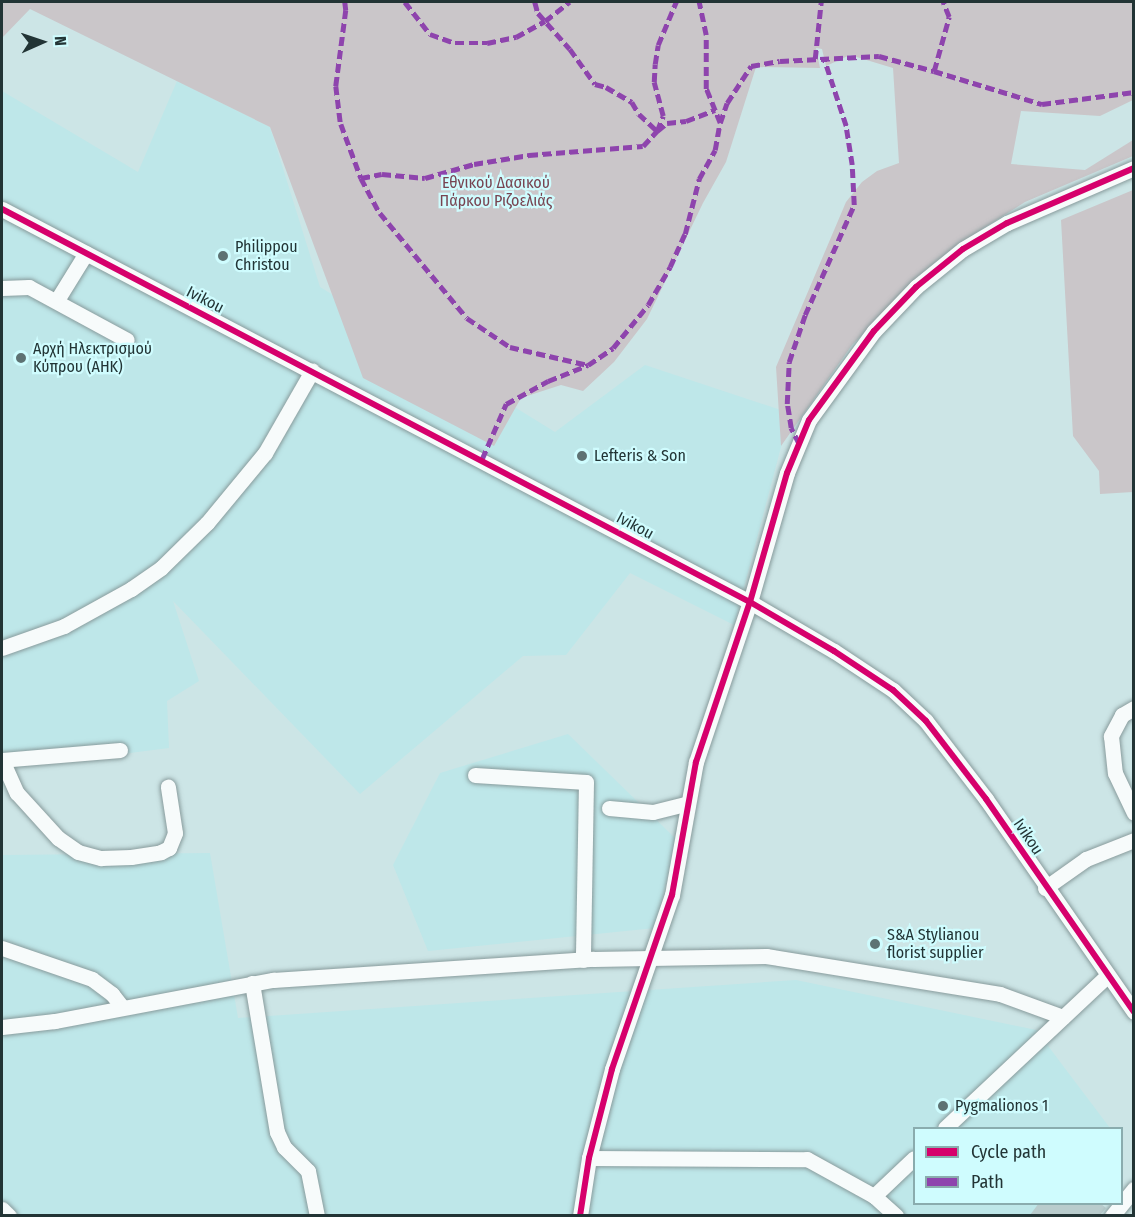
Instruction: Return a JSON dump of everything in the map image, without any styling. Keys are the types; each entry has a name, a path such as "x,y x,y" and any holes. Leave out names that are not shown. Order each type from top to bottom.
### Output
{"street":[{"path":"580,1215 589,1158 612,1069 672,895 696,762 750,602 787,473 809,420 874,331 916,287 963,249 1006,223 1134,168"},
{"name":"Ivikou","path":"2,209 750,602 893,690 926,721 986,799 1045,888 1134,1012"},
{"path":"57,300 86,254"},
{"path":"2,288 29,287 128,340"},
{"path":"2,648 64,626 131,589 161,568 207,523 265,453 312,371"},
{"path":"1134,708 1122,715 1111,736 1115,773 1134,813"},
{"path":"120,750 2,760 17,793 58,838 78,852 100,858 130,857 161,852 169,848 175,833 168,787"},
{"path":"475,775 586,782 583,960"},
{"path":"609,808 653,812 688,803"},
{"path":"1045,888 1086,859 1134,840"},
{"path":"2,948 92,979 112,994 122,1007"},
{"path":"2,1027 55,1021 252,983 583,960 766,956 1000,994 1063,1017"},
{"path":"946,1127 1107,976"},
{"path":"252,983 277,1132 284,1147 308,1170 317,1215"},
{"path":"589,1158 807,1159 874,1196 896,1215"},
{"path":"874,1196 913,1160"},
{"path":"1123,1202 1134,1189"},
{"path":"2,1209 9,1215"}],"shaded area":[{"path":"177,81 270,127 320,287 555,432 645,365 790,413 734,625 630,573 566,655 523,656 360,794 173,601 199,681 167,701 169,748 12,768 2,753 2,91 138,172"},
{"path":"568,734 676,839 655,928 428,951 393,865 440,773"},
{"path":"210,853 238,1018 796,980 1036,1030 1109,1127 913,1127 913,1205 1087,1205 1078,1215 2,1215 2,855"}],"green space":[{"name":"Εθνικού Δασικού Πάρκου Ριζοελιάς","path":"2,2 1133,2 1133,100 1100,116 1021,111 1011,164 1085,170 1133,140 1133,156 1025,202 982,229 932,267 852,345 781,446 776,367 846,202 862,182 877,171 899,163 893,68 850,55 826,66 822,49 816,48 820,68 756,67 726,162 703,203 647,319 614,362 583,391 561,385 521,398 494,446 363,378 270,127 30,9 2,38"},
{"path":"1133,190 1133,492 1100,494 1099,471 1073,436 1061,220"}],"building":[{"path":"1038,1205 1102,1205 1106,1208 1100,1215 1030,1215"}],"marked path":[{"path":"345,2 346,10 336,86 341,124 361,178 380,213 467,318 510,347 588,365"},
{"path":"405,2 430,34 455,43 487,43 516,37 545,21 569,2"},
{"path":"535,2 538,13 570,49 595,84 606,87 632,102 639,114 657,131 667,123 686,121 715,110"},
{"path":"361,178 382,174 425,178 474,164 529,155 643,146 657,131 663,116 654,82 655,64 658,45 676,2"},
{"path":"482,459 506,404 548,381 588,365 613,348 648,305 670,267 685,234 699,179 715,150 720,123 706,89 706,35 699,2"},
{"path":"815,59 821,2"},
{"path":"720,123 727,103 751,66 780,61 879,56 934,71 949,17 943,2"},
{"path":"799,444 791,428 787,404 789,362 805,315 854,205 852,165 846,126 824,59"},
{"path":"934,71 1042,104 1134,92"}],"cycle path":[{"path":"580,1216 589,1158 612,1069 672,895 696,762 750,602 787,473 809,420 874,331 916,287 963,249 1007,223 1134,168"},
{"path":"2,209 750,602 834,651 893,690 926,721 986,799 1134,1012"}],"place":[{"name":"Philippou Christou","path":"223,256"},
{"name":"Αρχή Ηλεκτρισμού Κύπρου (ΑΗΚ)","path":"21,358"},
{"name":"Lefteris & Son","path":"582,456"},
{"name":"S&A Stylianou florist supplier","path":"875,944"},
{"name":"Pygmalionos 1","path":"943,1106"}]}
